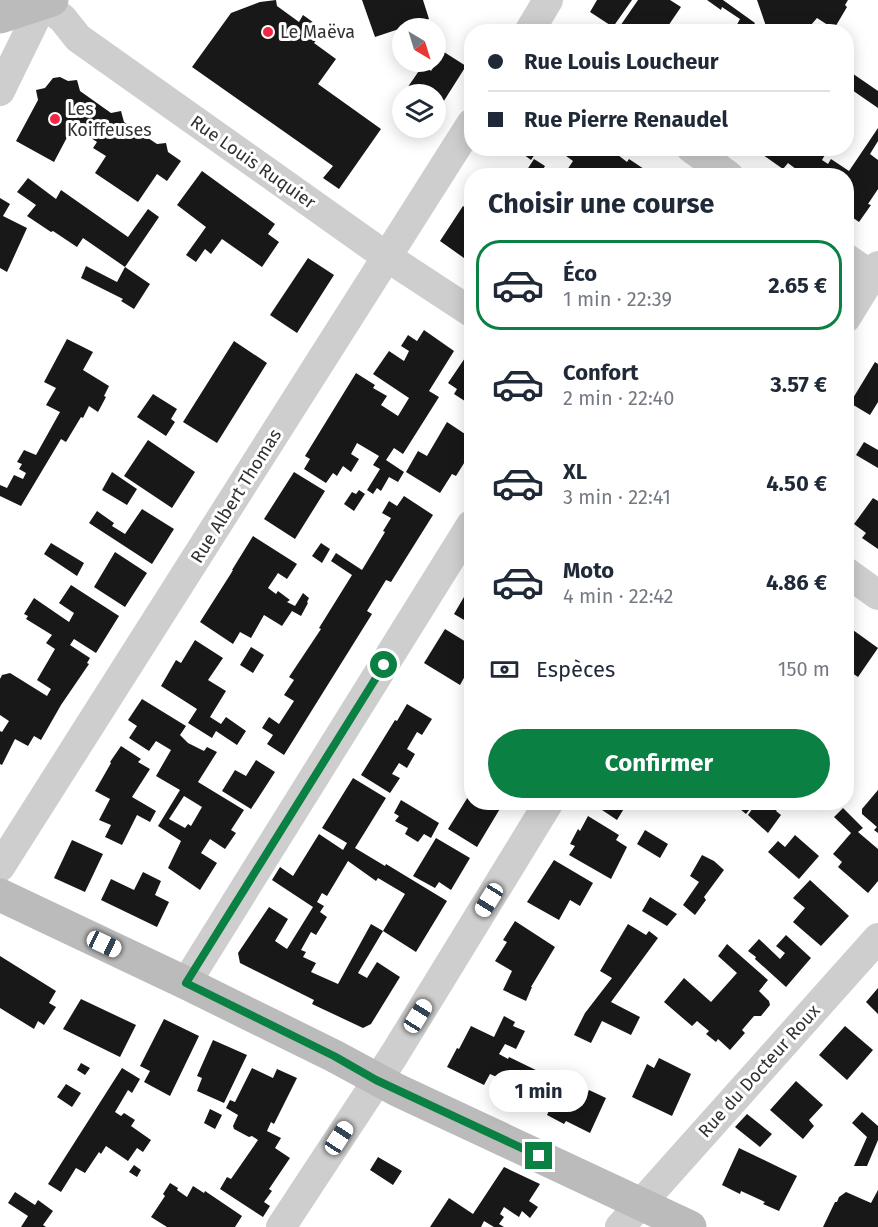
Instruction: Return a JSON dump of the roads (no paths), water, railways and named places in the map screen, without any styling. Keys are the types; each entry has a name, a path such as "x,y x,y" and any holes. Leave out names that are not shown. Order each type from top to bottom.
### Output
{"street":[{"path":"534,24 548,0"},
{"path":"0,17 46,1"},
{"path":"0,91 46,1"},
{"name":"Rue Louis Ruquier","path":"46,1 78,38 387,257 464,307"},
{"name":"Rue Albert Thomas","path":"0,867 464,135"},
{"path":"702,156 718,168"},
{"path":"854,262 875,271 854,305"},
{"path":"186,983 464,536"},
{"path":"854,578 878,595"},
{"path":"281,1227 394,1055 544,810"},
{"path":"0,895 334,1056 630,1215 690,1227"},
{"name":"Rue du Docteur Roux","path":"630,1215 878,938"}],"place":[{"name":"Le Maëva","path":"268,32"},
{"name":"Les Koiffeuses","path":"55,119"}]}
